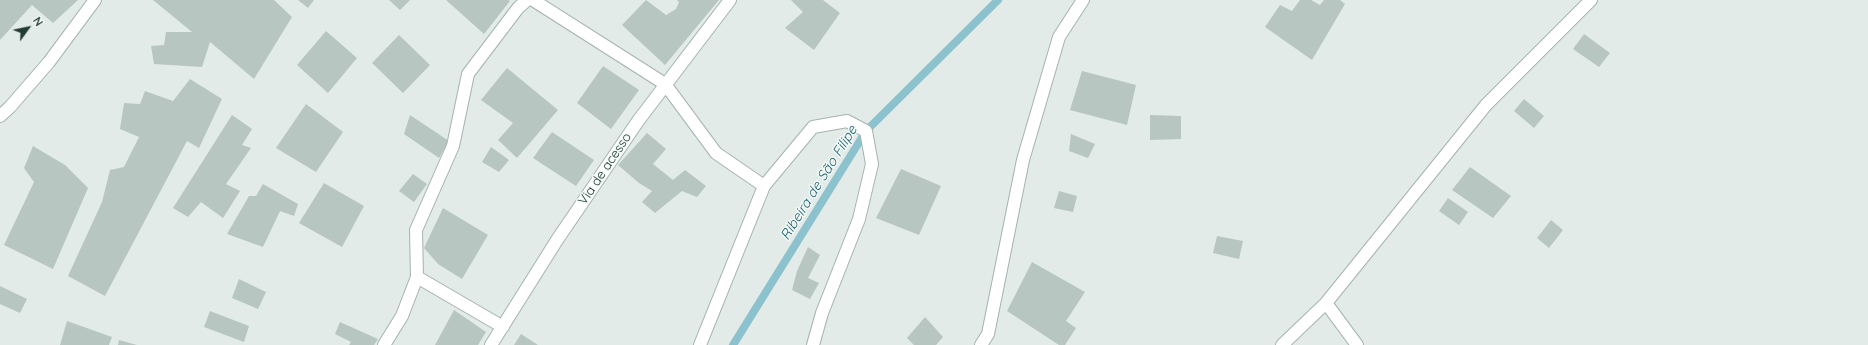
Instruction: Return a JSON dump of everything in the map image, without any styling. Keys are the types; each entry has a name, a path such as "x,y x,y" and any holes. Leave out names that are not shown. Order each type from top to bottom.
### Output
{"street":[{"path":"0,116 10,107 49,62 95,0"},
{"path":"384,345 402,316 417,278 416,230 453,146 468,74 518,8 527,0"},
{"path":"533,0 665,84 716,153 764,186"},
{"name":"Via de acesso","path":"491,345 557,240 638,121 730,0"},
{"path":"981,345 988,334 1023,160 1059,37 1083,0"},
{"path":"1282,345 1326,303 1486,106 1591,0"},
{"path":"700,345 764,186 813,127 847,121 866,131 872,164 859,219 822,314 812,345"},
{"path":"417,278 503,327"},
{"path":"1326,303 1357,345"}],"building":[{"path":"0,0 78,0 53,23 32,5 0,40"},
{"path":"153,0 274,0 292,17 254,79 210,42 202,67 154,64 151,46 164,45 166,32 192,32"},
{"path":"298,0 314,0 308,8"},
{"path":"389,0 410,0 400,10"},
{"path":"446,0 508,0 510,1 484,34"},
{"path":"646,0 666,15 676,9 679,2 677,0 719,0 665,65 622,25"},
{"path":"791,0 823,0 840,13 814,50 785,28 803,12"},
{"path":"1300,0 1311,0 1320,5 1324,0 1340,0 1345,4 1312,60 1265,27 1280,5 1292,11"},
{"path":"326,31 357,58 328,93 297,65"},
{"path":"1584,34 1610,53 1599,67 1573,49"},
{"path":"399,35 430,65 403,93 372,63"},
{"path":"603,66 639,90 611,129 577,103"},
{"path":"507,68 558,110 517,158 498,140 513,123 481,100"},
{"path":"1082,71 1136,85 1127,125 1070,110"},
{"path":"190,79 222,99 199,148 187,141 105,296 68,276 102,202 110,170 124,167 139,137 120,129 124,103 140,104 145,91 173,101"},
{"path":"1524,99 1544,116 1534,128 1514,111"},
{"path":"306,104 343,132 316,172 276,148"},
{"path":"232,115 252,129 242,145 251,148 226,184 240,191 223,218 201,202 188,217 173,208"},
{"path":"410,115 449,141 439,158 404,134"},
{"path":"1150,115 1181,116 1181,139 1150,140"},
{"path":"552,132 594,160 576,186 533,158"},
{"path":"647,133 666,149 653,164 673,180 685,170 706,186 697,197 682,191 655,213 642,202 652,191 639,183 618,165"},
{"path":"1071,134 1095,144 1088,158 1069,151"},
{"path":"33,146 65,165 88,188 53,269 4,245 34,182 24,168"},
{"path":"491,147 509,160 499,172 482,162"},
{"path":"1470,167 1511,196 1493,218 1452,190"},
{"path":"901,169 941,186 919,235 876,218"},
{"path":"413,174 427,184 414,202 399,191"},
{"path":"324,183 364,206 342,247 299,223"},
{"path":"263,184 298,204 294,216 280,211 263,247 227,234 249,196 256,196"},
{"path":"1059,191 1077,196 1073,212 1054,208"},
{"path":"1448,198 1468,212 1459,225 1439,211"},
{"path":"443,208 488,235 462,279 438,264 424,248"},
{"path":"1551,220 1563,230 1549,248 1537,238"},
{"path":"1217,236 1243,241 1239,259 1213,253"},
{"path":"808,247 820,255 808,278 819,283 810,299 792,290 797,271"},
{"path":"1032,262 1085,292 1066,321 1076,328 1065,345 1059,345 1007,311"},
{"path":"239,279 266,292 258,309 232,298"},
{"path":"0,286 27,299 20,313 0,304"},
{"path":"454,310 486,332 478,345 435,345"},
{"path":"210,311 249,326 244,342 204,327"},
{"path":"925,317 943,337 936,345 914,345 907,338"},
{"path":"67,321 112,337 109,345 60,345"},
{"path":"340,322 378,339 374,345 349,345 351,342 335,334"},
{"path":"521,334 538,345 514,345"},
{"path":"119,340 137,345 118,345"}],"waterway":[{"name":"Ribeira de São Filipe","path":"733,345 866,131 998,0"}]}
